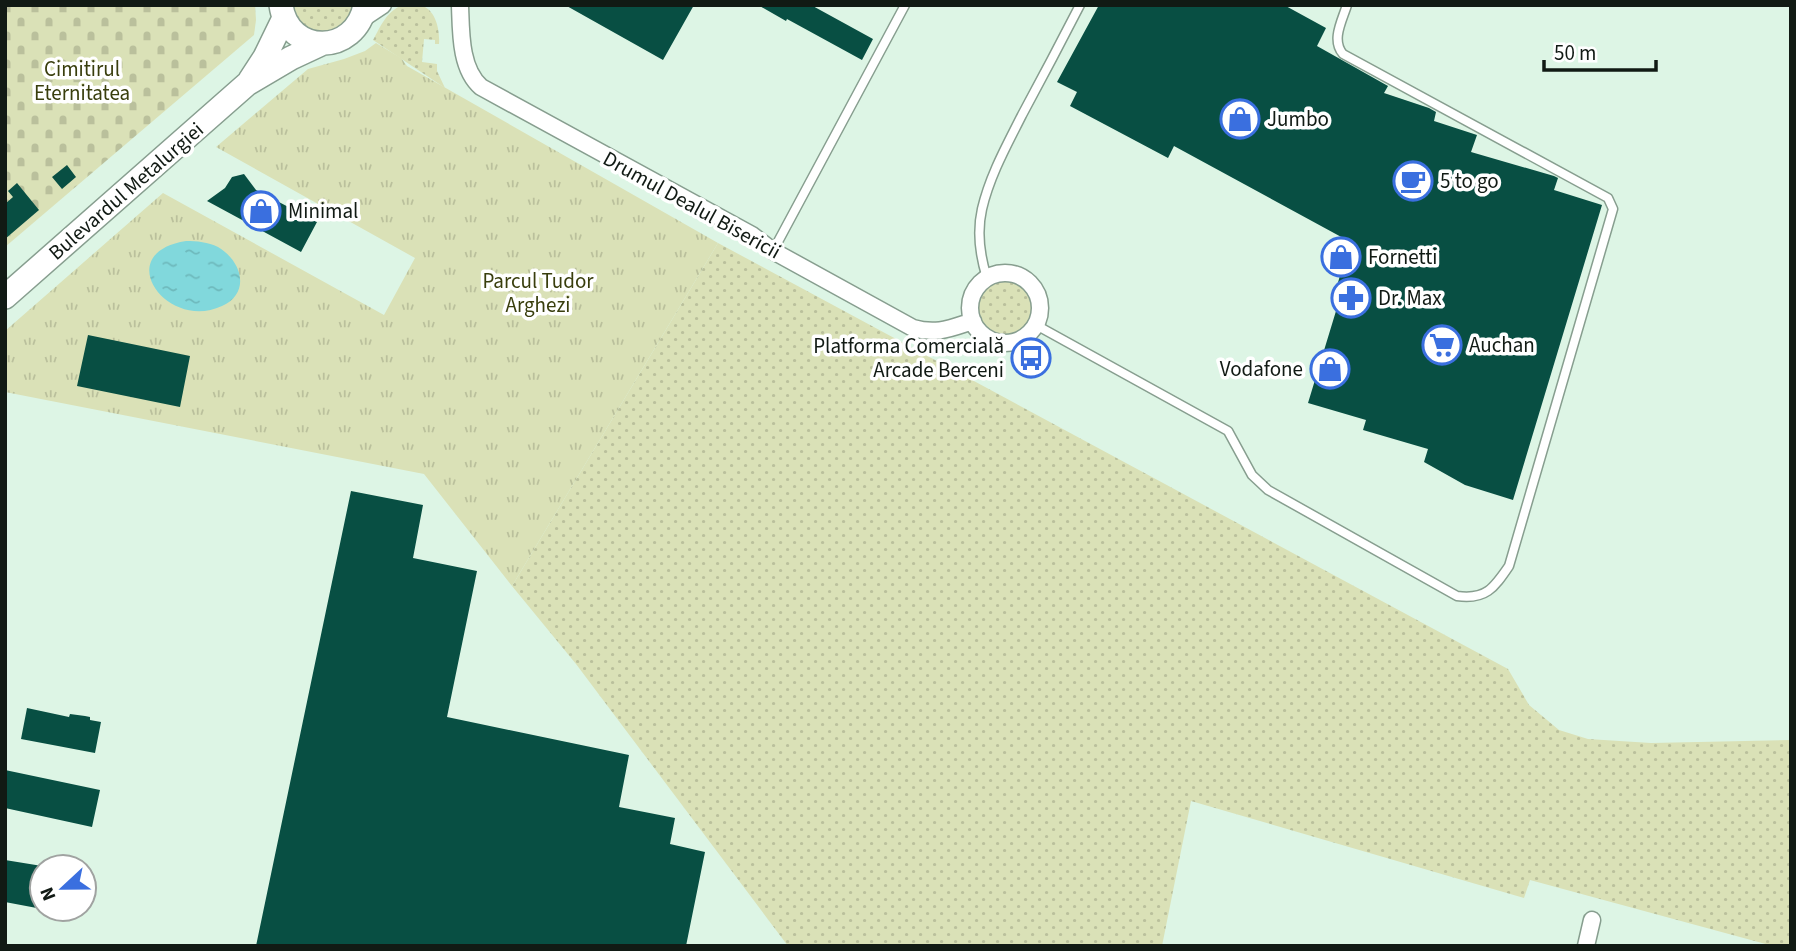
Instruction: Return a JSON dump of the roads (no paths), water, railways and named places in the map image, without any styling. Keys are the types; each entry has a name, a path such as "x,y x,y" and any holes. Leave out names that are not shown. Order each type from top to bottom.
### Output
{"main road":[{"name":"Bulevardul Metalurgiei","path":"247,84 265,57 282,12"},
{"path":"282,12 290,28 299,36 321,44"},
{"name":"Bulevardul Metalurgiei","path":"5,297 247,84 291,58 349,35 363,12"}],"street":[{"path":"363,12 383,5"},
{"name":"Drumul Dealul Bisericii","path":"445,5 460,12 468,72 481,88 752,235 773,251 913,328 932,332 973,321"},
{"path":"996,274 1017,275 1031,284 1038,296 1040,306 1036,325 1022,338 1003,343 985,337 978,330 970,312 971,302 979,284 987,278 996,274"},
{"path":"1586,946 1592,920"}],"lane":[{"path":"773,251 905,5"},
{"path":"987,278 979,236 987,191 999,159 1080,5"},
{"path":"1036,325 1228,431 1252,475 1268,490 1457,596 1479,596 1491,590 1509,566 1613,209 1608,198 1343,54 1336,41 1347,5"}],"water":[{"path":"186,241 214,245 233,260 240,277 240,285 231,300 222,306 202,311 182,309 166,300 155,288 149,274 152,260 163,248"}],"place":[{"name":"Jumbo","path":"1240,119"},
{"name":"5 to go","path":"1413,181"},
{"name":"Minimal","path":"261,211"},
{"name":"Fornetti","path":"1341,257"},
{"name":"Dr. Max","path":"1351,298"},
{"name":"Auchan","path":"1442,345"},
{"name":"Platforma Comercială Arcade Berceni","path":"1031,358"},
{"name":"Vodafone","path":"1330,369"}],"park label":[{"name":"Cimitirul Eternitatea","path":"82,81"},
{"name":"Parcul Tudor Arghezi","path":"538,293"}]}
